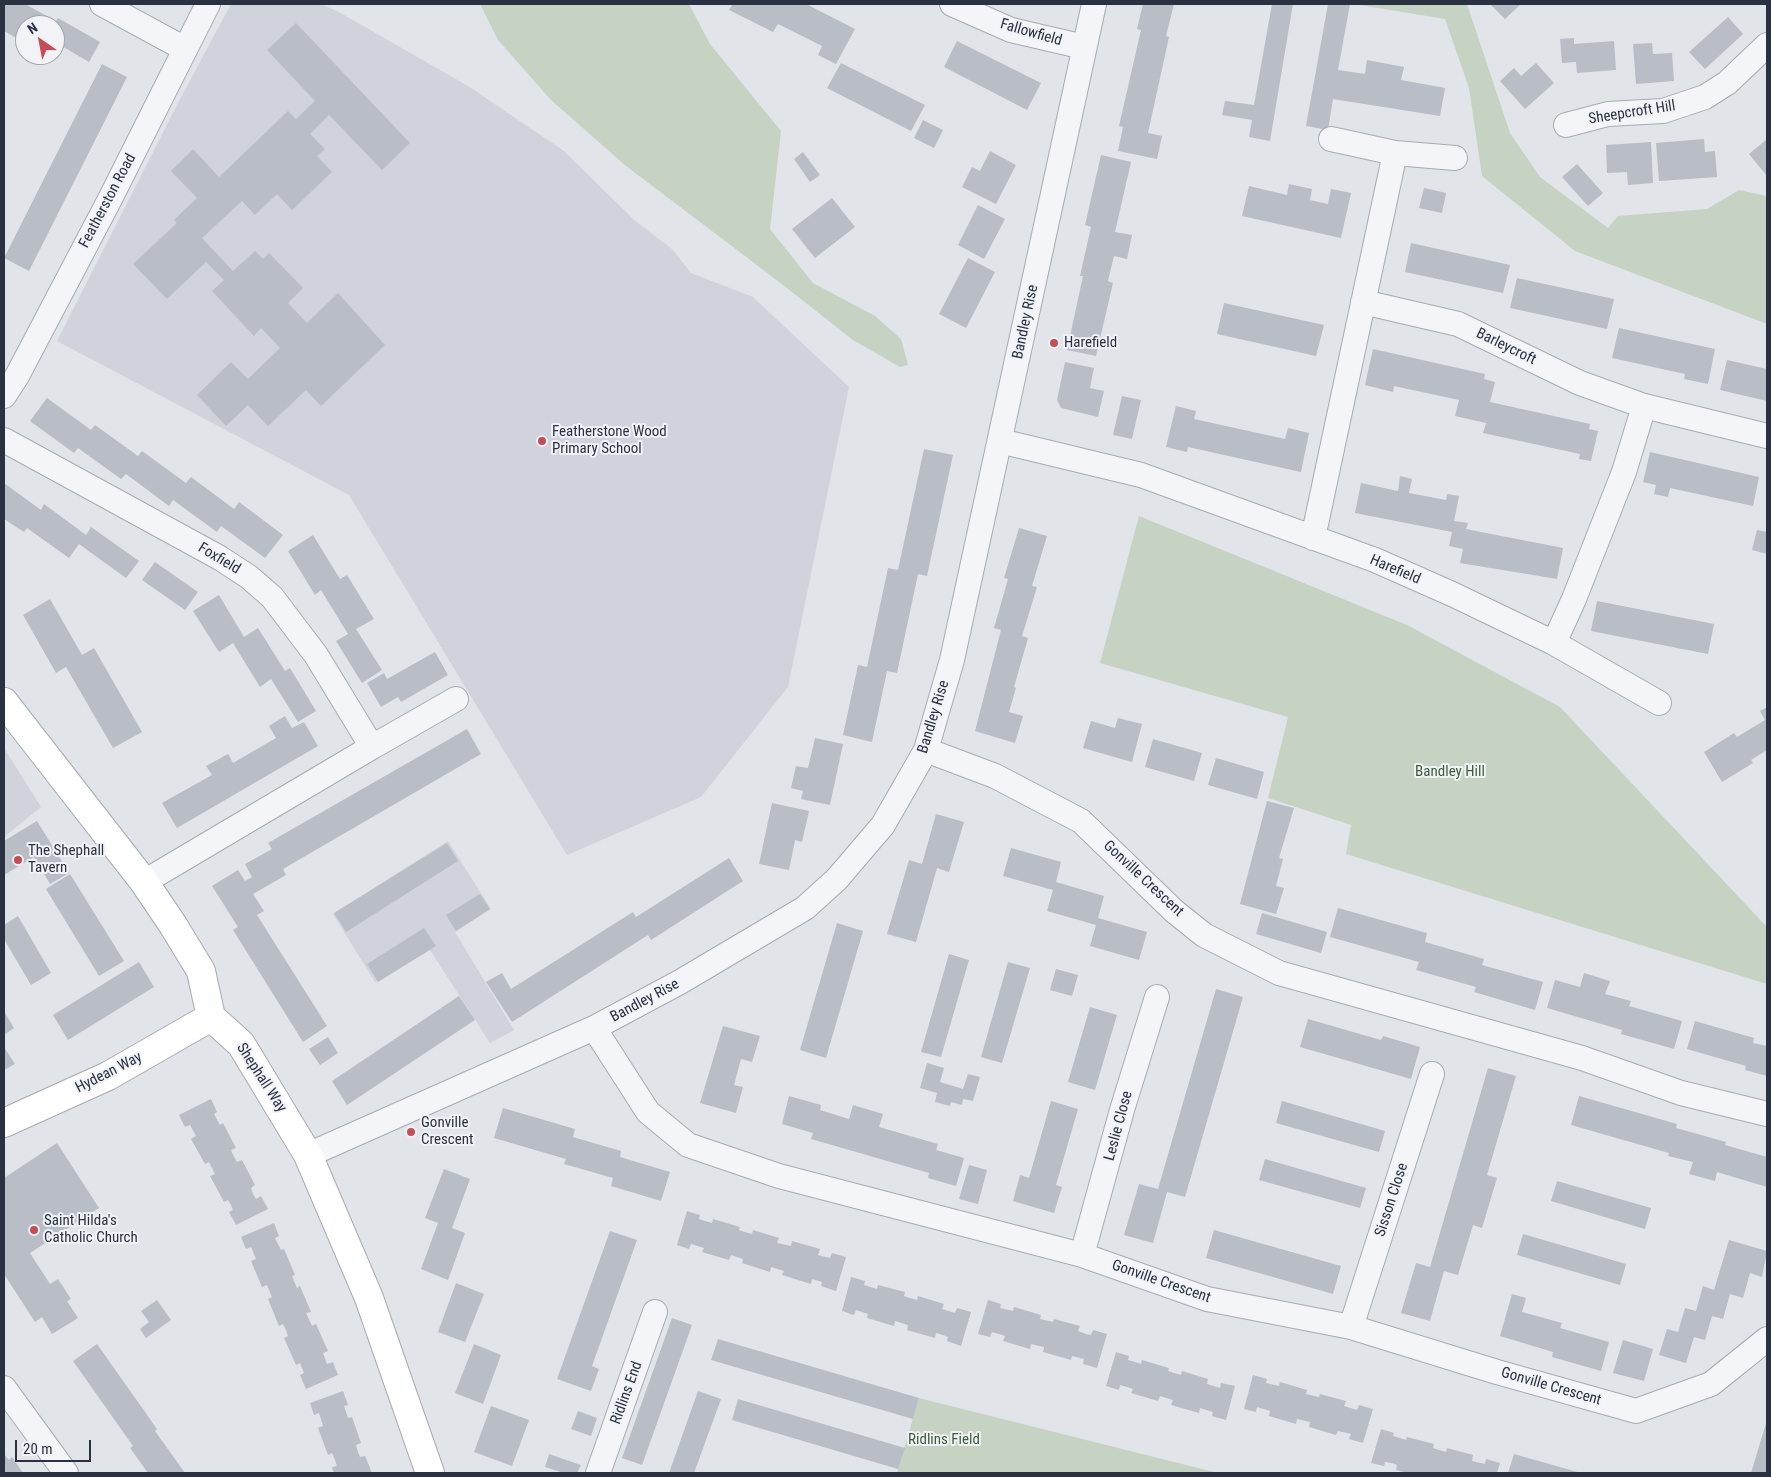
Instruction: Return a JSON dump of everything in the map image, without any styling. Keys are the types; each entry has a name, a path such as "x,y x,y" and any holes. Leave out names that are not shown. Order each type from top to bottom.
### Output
{"street":[{"path":"102,4 185,49"},
{"name":"Featherston Road","path":"4,396 17,376 110,199 208,4"},
{"name":"Fallowfield","path":"952,4 1011,30 1084,47"},
{"name":"Bandley Rise","path":"308,1155 594,1028 680,982 804,908 837,879 883,825 926,750 952,660 1094,4"},
{"name":"Sheepcroft Hill","path":"1566,125 1608,114 1663,111 1705,97 1727,82 1767,45"},
{"path":"1330,139 1395,153 1455,158"},
{"path":"1313,538 1395,153"},
{"name":"Barleycroft","path":"1363,302 1458,324 1580,383 1644,406 1767,436"},
{"path":"1554,643 1574,599 1624,472 1644,406"},
{"name":"Foxfield","path":"4,440 220,558 249,577 272,597 316,655 372,747"},
{"name":"Harefield","path":"1000,441 1141,474 1375,560 1452,594 1554,643 1659,703"},
{"path":"144,882 456,699"},
{"path":"4,702 144,882 201,971 212,1017"},
{"name":"Gonville Crescent","path":"926,750 995,776 1081,821 1174,911 1204,934 1279,973 1582,1058 1681,1094 1767,1114"},
{"name":"Leslie Close","path":"1082,1255 1113,1151 1122,1110 1157,997"},
{"name":"Hydean Way","path":"4,1123 108,1076 212,1017"},
{"name":"Shephall Way","path":"212,1017 241,1044 308,1155 369,1298 430,1473"},
{"name":"Gonville Crescent","path":"594,1028 648,1112 688,1145 779,1176 1082,1255 1207,1299 1351,1327 1497,1372 1636,1410 1711,1384 1767,1340"},
{"name":"Sisson Close","path":"1351,1327 1432,1074"},
{"name":"Ridlins End","path":"598,1473 655,1312"},
{"path":"4,1388 66,1473"}],"shaded area":[{"name":"Featherstone Wood Primary School","path":"231,4 320,4 337,11 468,86 564,151 634,220 672,249 691,273 753,297 849,387 788,687 701,797 567,855 349,495 57,341 179,101"},
{"path":"4,748 41,807 4,837"},
{"path":"448,841 491,909 455,932 514,1030 490,1043 430,950 375,982 333,914"}],"green space":[{"path":"480,4 689,4 710,44 781,131 770,229 813,283 875,316 901,339 908,365 900,367 853,340 626,166 551,100 498,40"},
{"path":"1354,4 1467,4 1510,133 1540,177 1608,228 1618,216 1707,209 1739,190 1767,196 1767,324 1575,251 1482,176 1469,88 1445,19"},
{"name":"Bandley Hill","path":"1139,516 1407,625 1560,707 1767,927 1767,984 1346,854 1351,825 1268,798 1288,717 1100,663"},
{"name":"Ridlins Field","path":"919,1398 1218,1473 897,1473"}],"building":[{"path":"4,4 25,4 45,15 15,15 15,37 4,31"},
{"path":"733,4 806,4 855,29 836,64 818,55 822,46 778,24 773,32 729,10"},
{"path":"1143,4 1174,4 1166,36 1169,37 1148,133 1162,136 1157,159 1118,151 1123,127 1119,126 1141,30 1137,29"},
{"path":"1272,4 1293,4 1270,141 1249,137 1252,120 1222,115 1225,101 1254,105"},
{"path":"1328,4 1350,4 1338,70 1365,74 1367,60 1404,67 1401,80 1445,88 1440,116 1333,99 1328,130 1306,126"},
{"path":"1490,4 1521,4 1505,19"},
{"path":"1728,17 1743,34 1705,69 1689,52"},
{"path":"65,22 100,42 89,62 65,48"},
{"path":"296,23 410,143 382,170 329,115 310,134 325,149 317,156 332,172 292,210 277,194 255,215 242,201 202,238 233,271 255,251 263,259 269,253 303,288 288,303 307,323 338,293 385,345 321,406 306,390 268,426 248,405 226,426 197,395 231,362 248,379 280,348 261,328 254,336 212,291 224,280 206,262 167,299 133,264 177,223 174,220 197,198 171,171 193,149 219,177 288,111 296,119 315,101 267,50"},
{"path":"1574,38 1574,44 1614,41 1616,70 1577,73 1576,62 1562,63 1560,39"},
{"path":"957,41 1041,83 1027,110 944,67"},
{"path":"1652,43 1653,54 1672,53 1674,81 1636,84 1633,44"},
{"path":"841,63 925,105 911,131 827,88"},
{"path":"1536,63 1554,83 1525,109 1500,81 1514,68 1521,76"},
{"path":"102,64 127,77 29,271 4,258"},
{"path":"923,120 943,130 934,148 914,138"},
{"path":"1704,139 1705,152 1715,151 1717,177 1659,181 1656,143"},
{"path":"1767,139 1767,176 1749,154"},
{"path":"1651,142 1653,183 1628,185 1627,172 1607,173 1606,145"},
{"path":"990,151 1016,165 996,204 962,187 972,167 980,171"},
{"path":"803,152 820,175 810,182 794,159"},
{"path":"1101,155 1131,162 1115,232 1132,235 1127,259 1114,256 1108,281 1113,283 1096,356 1067,350 1083,276 1080,276 1091,227 1085,225"},
{"path":"1577,164 1603,193 1588,206 1562,177"},
{"path":"1289,184 1312,189 1310,200 1328,204 1331,189 1351,193 1341,238 1242,216 1249,186 1287,195"},
{"path":"1424,188 1446,193 1442,213 1419,208"},
{"path":"832,198 855,227 815,258 792,229"},
{"path":"978,205 1005,219 984,259 958,245"},
{"path":"1411,243 1510,265 1503,293 1405,272"},
{"path":"968,258 995,272 966,328 939,314"},
{"path":"1517,278 1614,299 1607,329 1510,308"},
{"path":"1224,303 1324,325 1316,356 1217,334"},
{"path":"1619,328 1715,349 1708,384 1684,379 1685,374 1612,358"},
{"path":"1373,349 1485,374 1484,379 1495,382 1490,402 1590,424 1589,429 1598,431 1591,461 1579,459 1580,454 1483,433 1486,423 1455,416 1459,400 1394,386 1393,392 1365,385"},
{"path":"1727,360 1767,369 1767,401 1720,390"},
{"path":"1065,362 1094,368 1090,388 1104,391 1098,417 1061,408 1057,400"},
{"path":"1122,396 1141,400 1132,439 1113,435"},
{"path":"47,398 91,430 95,425 138,456 142,451 186,483 191,477 234,509 239,502 283,535 265,558 221,526 217,532 173,500 169,506 126,474 121,479 78,448 74,453 30,421"},
{"path":"1176,406 1196,411 1194,419 1285,439 1288,428 1309,433 1301,472 1188,447 1187,452 1166,447"},
{"path":"924,449 953,455 927,576 918,574 897,673 887,671 872,742 843,735 858,665 867,667 888,568 898,570"},
{"path":"1650,452 1759,477 1753,506 1670,488 1668,497 1654,494 1656,485 1643,482"},
{"path":"1400,476 1412,479 1409,493 1446,500 1447,494 1459,496 1454,521 1468,523 1466,529 1563,548 1557,579 1460,563 1463,549 1449,546 1452,532 1355,513 1361,483 1398,491"},
{"path":"4,483 41,510 44,504 86,535 91,527 139,561 126,578 79,544 69,558 27,528 24,532 4,519"},
{"path":"1019,528 1047,536 1032,586 1037,587 1022,636 1028,638 1009,712 1023,716 1015,743 975,731 1001,630 994,628 1008,579 1004,578"},
{"path":"1757,530 1767,532 1767,554 1752,550"},
{"path":"313,535 340,579 347,575 374,619 356,629 382,670 362,683 336,641 348,634 321,590 315,595 288,551"},
{"path":"155,562 198,592 185,610 142,580"},
{"path":"219,595 244,637 258,628 285,671 290,668 316,711 298,722 271,679 260,687 233,643 219,652 193,611"},
{"path":"50,599 82,655 94,648 142,732 113,748 66,667 56,673 23,615"},
{"path":"1597,601 1714,624 1708,654 1591,631"},
{"path":"435,652 448,675 401,702 398,697 381,707 367,683 384,673 387,679"},
{"path":"1767,707 1767,750 1751,760 1753,763 1722,782 1704,752 1734,733 1737,737 1765,720 1760,711"},
{"path":"285,716 292,728 304,722 318,746 177,828 162,803 212,775 206,766 228,754 233,763 276,738 269,726"},
{"path":"1118,718 1142,724 1132,762 1083,748 1091,721 1115,728"},
{"path":"467,729 481,754 283,869 286,875 253,894 264,911 257,915 327,1026 303,1042 233,930 238,927 212,886 238,870 245,881 252,877 245,864 272,849 268,843"},
{"path":"815,738 843,744 830,805 801,799 803,791 791,788 796,766 808,768"},
{"path":"1153,739 1202,753 1194,781 1145,767"},
{"path":"1216,758 1264,772 1257,799 1208,785"},
{"path":"1267,801 1294,808 1279,858 1283,859 1276,886 1284,888 1276,914 1240,904"},
{"path":"772,803 809,811 802,842 795,840 789,870 759,864"},
{"path":"936,814 964,822 949,872 937,868 916,942 887,934 909,860 922,864"},
{"path":"37,821 69,873 50,884 34,857 4,875 4,841"},
{"path":"447,843 458,861 346,932 334,913"},
{"path":"1011,848 1061,862 1056,882 1104,896 1098,918 1147,932 1139,960 1090,946 1096,925 1047,911 1053,890 1003,876"},
{"path":"729,858 743,881 651,940 648,935 512,1022 486,982 502,973 511,989 633,912 636,917"},
{"path":"70,874 124,961 99,976 46,889"},
{"path":"480,894 490,909 456,931 446,915"},
{"path":"1338,908 1427,933 1425,942 1484,959 1482,965 1543,982 1535,1010 1474,992 1476,987 1416,970 1419,962 1330,937"},
{"path":"1262,913 1327,932 1321,953 1256,934"},
{"path":"18,916 51,973 31,985 4,939 4,925"},
{"path":"837,923 863,931 826,1058 800,1050"},
{"path":"424,928 436,946 378,982 367,964"},
{"path":"949,954 969,960 941,1057 921,1052"},
{"path":"139,962 154,987 68,1040 53,1015"},
{"path":"1008,962 1030,968 1002,1063 981,1057"},
{"path":"1056,969 1078,975 1072,996 1050,990"},
{"path":"1584,973 1610,981 1605,994 1631,1001 1629,1006 1682,1021 1674,1049 1621,1034 1622,1030 1547,1008 1555,980 1580,987"},
{"path":"1216,989 1243,997 1185,1197 1167,1192 1153,1243 1124,1235 1139,1184 1158,1189"},
{"path":"459,996 475,1020 347,1105 332,1081"},
{"path":"1090,1007 1117,1015 1095,1090 1068,1082"},
{"path":"4,1011 14,1028 4,1035"},
{"path":"1308,1019 1381,1040 1383,1036 1420,1047 1411,1079 1300,1047"},
{"path":"1695,1021 1754,1038 1753,1043 1767,1046 1767,1076 1745,1070 1746,1066 1687,1049"},
{"path":"723,1026 760,1036 752,1062 741,1059 734,1085 743,1087 736,1113 700,1103"},
{"path":"328,1037 338,1053 320,1065 309,1049"},
{"path":"4,1047 15,1064 4,1070"},
{"path":"927,1063 944,1068 940,1082 963,1089 968,1074 980,1077 973,1101 963,1099 962,1105 951,1102 950,1106 935,1102 937,1093 920,1088"},
{"path":"1488,1068 1516,1076 1487,1175 1497,1178 1482,1228 1473,1225 1458,1275 1444,1271 1430,1321 1401,1313 1416,1263 1430,1267"},
{"path":"789,1096 821,1105 820,1110 849,1119 853,1105 883,1114 879,1127 938,1144 936,1150 964,1158 956,1186 928,1178 929,1173 811,1139 813,1133 782,1124"},
{"path":"1579,1096 1677,1124 1676,1128 1726,1142 1725,1145 1767,1157 1767,1187 1717,1172 1715,1181 1689,1174 1693,1162 1668,1156 1669,1153 1571,1125"},
{"path":"211,1099 217,1112 214,1114 220,1125 223,1123 236,1148 231,1150 234,1157 237,1162 242,1160 255,1185 251,1188 253,1194 256,1199 261,1196 268,1209 236,1225 229,1212 233,1210 231,1205 228,1200 224,1202 210,1176 215,1174 209,1162 205,1164 191,1139 196,1136 190,1125 185,1127 179,1115"},
{"path":"1051,1101 1078,1109 1056,1185 1062,1187 1054,1213 1013,1201 1020,1175 1029,1178"},
{"path":"1282,1101 1385,1131 1379,1152 1276,1123"},
{"path":"503,1108 575,1129 573,1137 621,1151 620,1157 670,1172 661,1201 611,1186 613,1178 564,1164 566,1159 494,1138"},
{"name":"Saint Hilda's Catholic Church","path":"57,1143 99,1208 30,1253 50,1284 58,1279 71,1299 67,1301 78,1318 52,1334 42,1317 35,1322 4,1274 4,1178"},
{"path":"1265,1159 1366,1188 1360,1208 1259,1180"},
{"path":"969,1165 987,1170 978,1204 959,1199"},
{"path":"444,1169 470,1179 452,1228 465,1233 448,1280 421,1269 438,1223 425,1218"},
{"path":"1557,1181 1651,1208 1645,1229 1551,1201"},
{"path":"687,1211 700,1215 699,1219 705,1221 712,1223 713,1219 740,1227 739,1230 745,1232 752,1234 753,1230 779,1238 777,1243 791,1246 792,1241 820,1249 818,1255 830,1258 832,1253 846,1257 836,1291 821,1286 822,1282 812,1279 811,1284 782,1275 784,1271 771,1267 770,1272 742,1263 743,1259 731,1255 729,1260 702,1252 704,1248 691,1244 689,1249 677,1245"},
{"path":"274,1223 279,1236 275,1238 281,1250 284,1249 295,1275 292,1276 297,1288 300,1286 311,1312 306,1313 312,1326 316,1324 328,1351 323,1353 327,1364 333,1362 338,1375 306,1389 300,1375 304,1373 300,1363 296,1365 284,1338 288,1336 286,1330 283,1324 279,1326 268,1299 272,1297 267,1285 262,1287 251,1261 256,1259 254,1254 251,1247 246,1249 241,1237"},
{"path":"1214,1230 1341,1266 1333,1294 1206,1258"},
{"path":"610,1231 637,1240 592,1366 599,1369 591,1391 557,1379"},
{"path":"1523,1234 1626,1264 1620,1285 1517,1255"},
{"path":"1729,1240 1767,1251 1762,1277 1750,1273 1743,1298 1730,1294 1723,1319 1712,1316 1705,1340 1694,1337 1686,1363 1659,1355 1667,1329 1678,1332 1685,1308 1696,1311 1703,1286 1714,1290"},
{"path":"851,1277 865,1281 864,1285 877,1289 878,1285 905,1292 904,1296 910,1298 917,1300 918,1296 944,1304 942,1309 955,1313 957,1308 971,1312 961,1346 947,1341 948,1337 943,1335 936,1333 935,1338 907,1330 908,1325 895,1321 894,1326 867,1318 868,1314 856,1310 854,1315 842,1311"},
{"path":"456,1283 484,1294 465,1342 438,1332"},
{"path":"1512,1294 1526,1298 1522,1312 1562,1323 1560,1328 1609,1342 1601,1371 1552,1357 1553,1352 1500,1336"},
{"path":"157,1300 171,1320 146,1338 140,1329 149,1322 141,1311"},
{"path":"988,1300 1001,1304 1000,1308 1013,1311 1014,1307 1041,1315 1040,1319 1053,1322 1054,1319 1080,1326 1078,1331 1086,1334 1091,1335 1093,1330 1107,1334 1097,1368 1083,1364 1084,1359 1072,1356 1071,1360 1043,1352 1044,1347 1031,1344 1030,1349 1003,1341 1005,1336 992,1332 990,1337 978,1334"},
{"path":"672,1318 692,1325 642,1465 622,1458"},
{"path":"718,1339 919,1398 913,1419 711,1360"},
{"path":"1623,1340 1653,1349 1644,1381 1613,1373"},
{"path":"97,1344 157,1429 155,1431 185,1473 148,1473 130,1448 133,1446 73,1361"},
{"path":"474,1344 501,1355 483,1404 455,1393"},
{"path":"1116,1352 1129,1356 1128,1360 1141,1364 1142,1360 1169,1368 1168,1371 1174,1373 1181,1375 1182,1371 1208,1379 1207,1384 1220,1388 1221,1383 1235,1386 1226,1420 1212,1416 1213,1412 1200,1408 1199,1413 1171,1405 1173,1400 1160,1396 1158,1401 1131,1393 1133,1389 1127,1387 1120,1385 1119,1390 1106,1386"},
{"path":"1253,1375 1267,1379 1266,1383 1279,1386 1280,1382 1307,1390 1306,1394 1319,1397 1320,1394 1346,1401 1344,1406 1357,1410 1359,1405 1373,1409 1363,1443 1349,1439 1351,1434 1338,1431 1336,1435 1309,1427 1310,1422 1297,1419 1296,1424 1269,1416 1270,1411 1257,1407 1256,1412 1244,1409"},
{"path":"343,1391 348,1405 344,1406 348,1418 352,1417 361,1443 356,1445 358,1452 360,1457 365,1456 372,1473 334,1473 332,1467 337,1466 335,1460 332,1453 328,1455 318,1428 323,1426 319,1413 314,1415 310,1403"},
{"path":"698,1391 721,1399 694,1473 669,1473"},
{"path":"738,1399 905,1448 898,1469 732,1420"},
{"path":"491,1406 529,1420 512,1466 474,1452"},
{"path":"578,1411 597,1418 591,1436 571,1429"},
{"path":"1767,1420 1767,1473 1751,1473"},
{"path":"1381,1429 1394,1433 1393,1436 1406,1440 1407,1437 1434,1444 1433,1448 1446,1452 1447,1448 1473,1455 1472,1461 1485,1464 1486,1459 1500,1463 1497,1473 1408,1473 1396,1470 1397,1465 1392,1463 1385,1462 1384,1466 1371,1463"},
{"path":"4,1454 9,1460 12,1457 23,1473 4,1473"},
{"path":"549,1454 581,1465 577,1473 564,1473 545,1467"},
{"path":"1514,1454 1581,1473 1508,1473"}],"place":[{"name":"Harefield","path":"1054,343"},
{"name":"Featherstone Wood Primary School","path":"542,441"},
{"name":"The Shephall Tavern","path":"18,860"},
{"name":"Gonville Crescent","path":"411,1132"},
{"name":"Saint Hilda's Catholic Church","path":"34,1230"}]}
